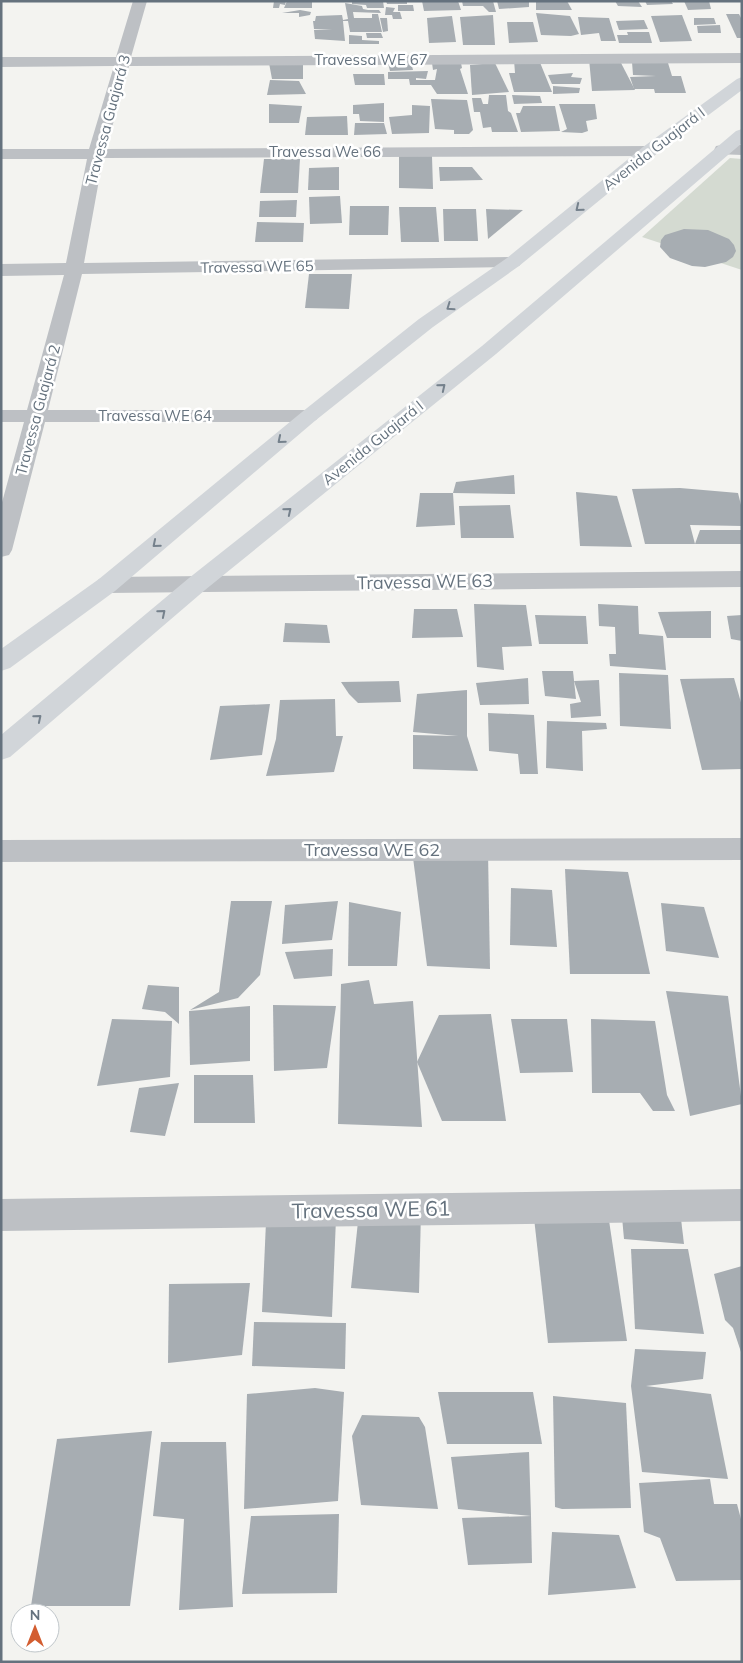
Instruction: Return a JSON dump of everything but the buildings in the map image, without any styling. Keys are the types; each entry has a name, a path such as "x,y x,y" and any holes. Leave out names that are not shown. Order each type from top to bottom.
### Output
{"main road":[{"name":"Avenida Guajará I","path":"1,662 107,585 309,416 426,323 512,262 649,151 742,82"},
{"name":"Avenida Guajará I","path":"1,750 197,584 489,350 732,150 742,134"}],"street":[{"name":"Travessa Guajará 3","path":"74,270 96,153 140,1"},
{"name":"Travessa WE 67","path":"1,62 742,58"},
{"name":"Travessa We 66","path":"1,154 649,151"},
{"name":"Travessa WE 65","path":"1,270 512,262"},
{"name":"Travessa Guajará 2","path":"1,550 74,270"},
{"name":"Travessa WE 64","path":"1,416 309,416"},
{"name":"Travessa WE 63","path":"107,585 742,579"},
{"name":"Travessa WE 62","path":"1,851 742,848"},
{"name":"Travessa WE 61","path":"1,1216 742,1205"}],"shaded area":[{"path":"730,158 742,159 742,270 642,237"}]}
